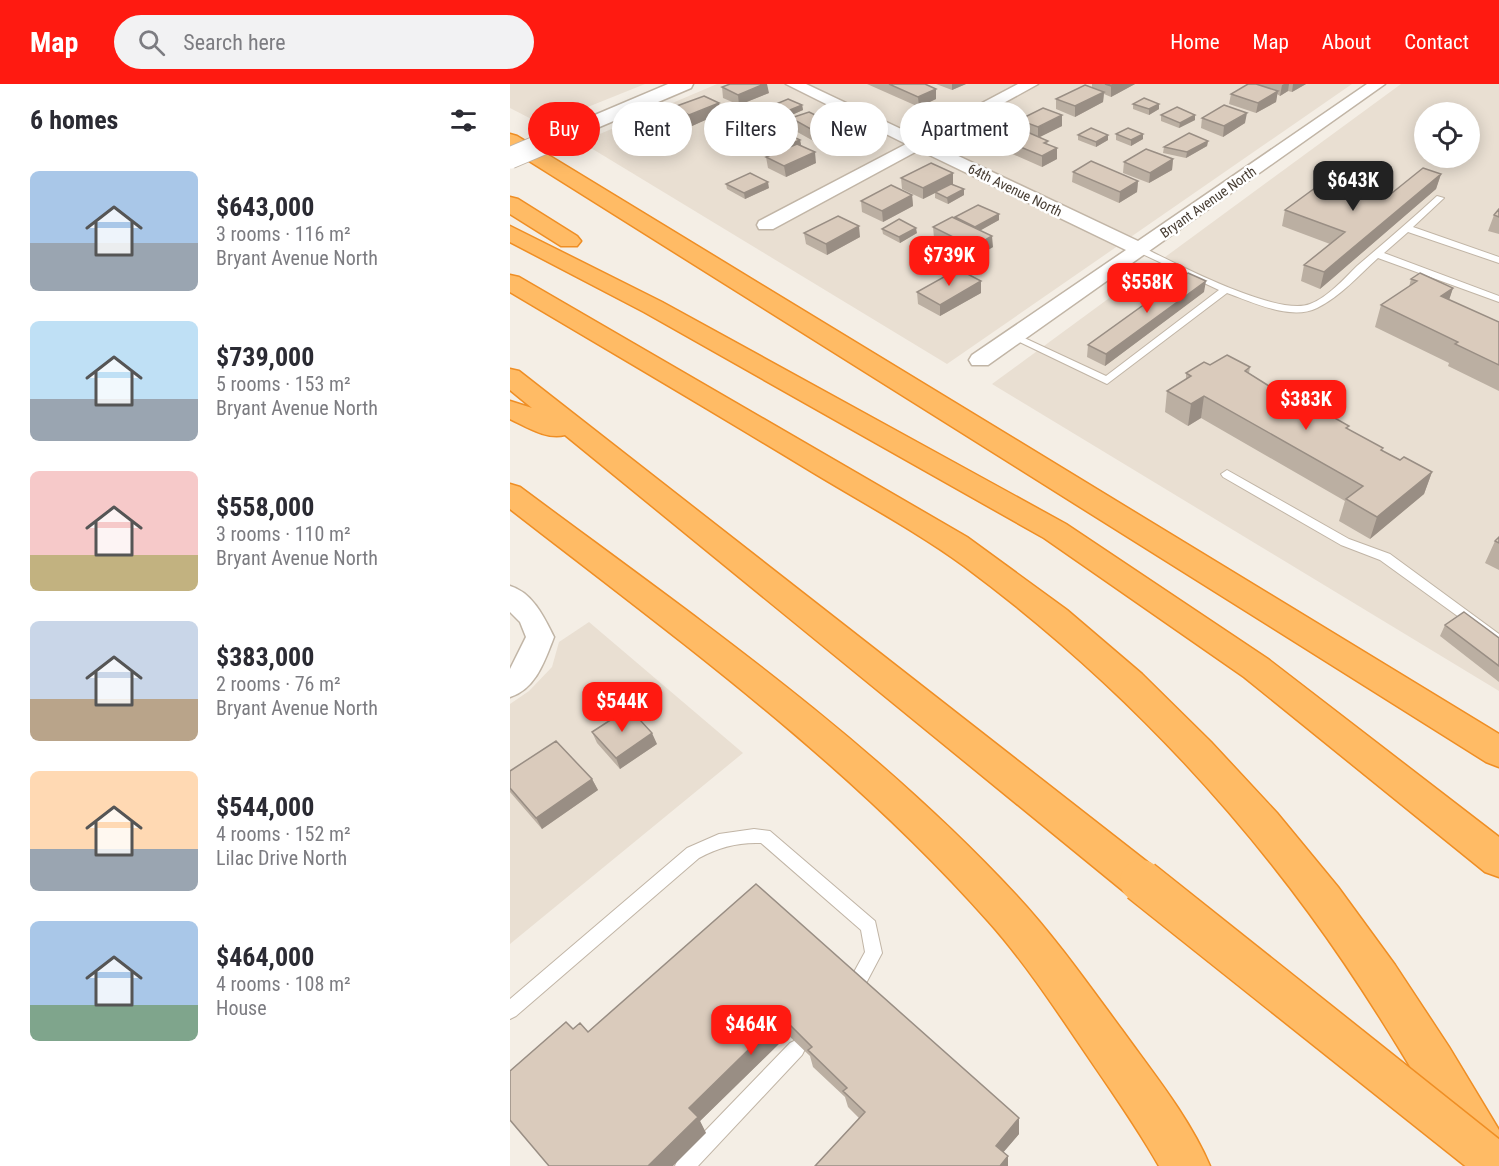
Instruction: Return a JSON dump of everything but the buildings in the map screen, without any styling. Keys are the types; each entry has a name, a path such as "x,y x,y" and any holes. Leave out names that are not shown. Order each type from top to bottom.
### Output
{"highway":[{"path":"510,140 1499,752"},
{"path":"510,153 724,273"},
{"path":"510,204 590,253 653,307"},
{"path":"510,233 653,307 1055,531 1256,668 1499,860"},
{"path":"510,282 932,530 1046,612 1115,670 1201,754 1293,858 1399,1007 1444,1076 1494,1166"},
{"path":"510,377 1499,1166"},
{"path":"510,409 593,445"},
{"path":"510,494 705,642 823,737 916,819 959,861 1056,974 1153,1112 1186,1166"}],"street":[{"path":"510,158 684,84"},
{"name":"64th Avenue North","path":"794,84 900,135"},
{"path":"996,102 1030,84"},
{"name":"Bryant Avenue North","path":"980,360 1377,84"},
{"path":"766,225 900,152"},
{"name":"64th Avenue North","path":"944,156 1140,249"},
{"path":"510,596 531,616 540,637 531,659 514,683"}],"lane":[{"path":"1140,249 1226,289 1295,311 1313,307 1377,255 1440,198"},
{"path":"1407,228 1499,260"},
{"path":"1377,255 1499,299"},
{"path":"1014,337 1107,381 1226,289"},
{"path":"1227,474 1344,542 1385,557 1499,641"},
{"path":"510,1010 693,853 716,840 741,835 764,836 869,926 874,953 856,983"},
{"path":"685,1166 796,1049"}],"shaded area":[{"path":"510,84 645,84 600,102 528,102 528,117 510,108"},
{"path":"717,84 1352,84 947,364 600,154 600,134 612,129 612,156 692,156 692,102 675,102"},
{"path":"1401,84 1499,84 1499,691 992,384"},
{"path":"589,622 743,753 510,944 510,704 529,691 552,667 559,642"}]}
